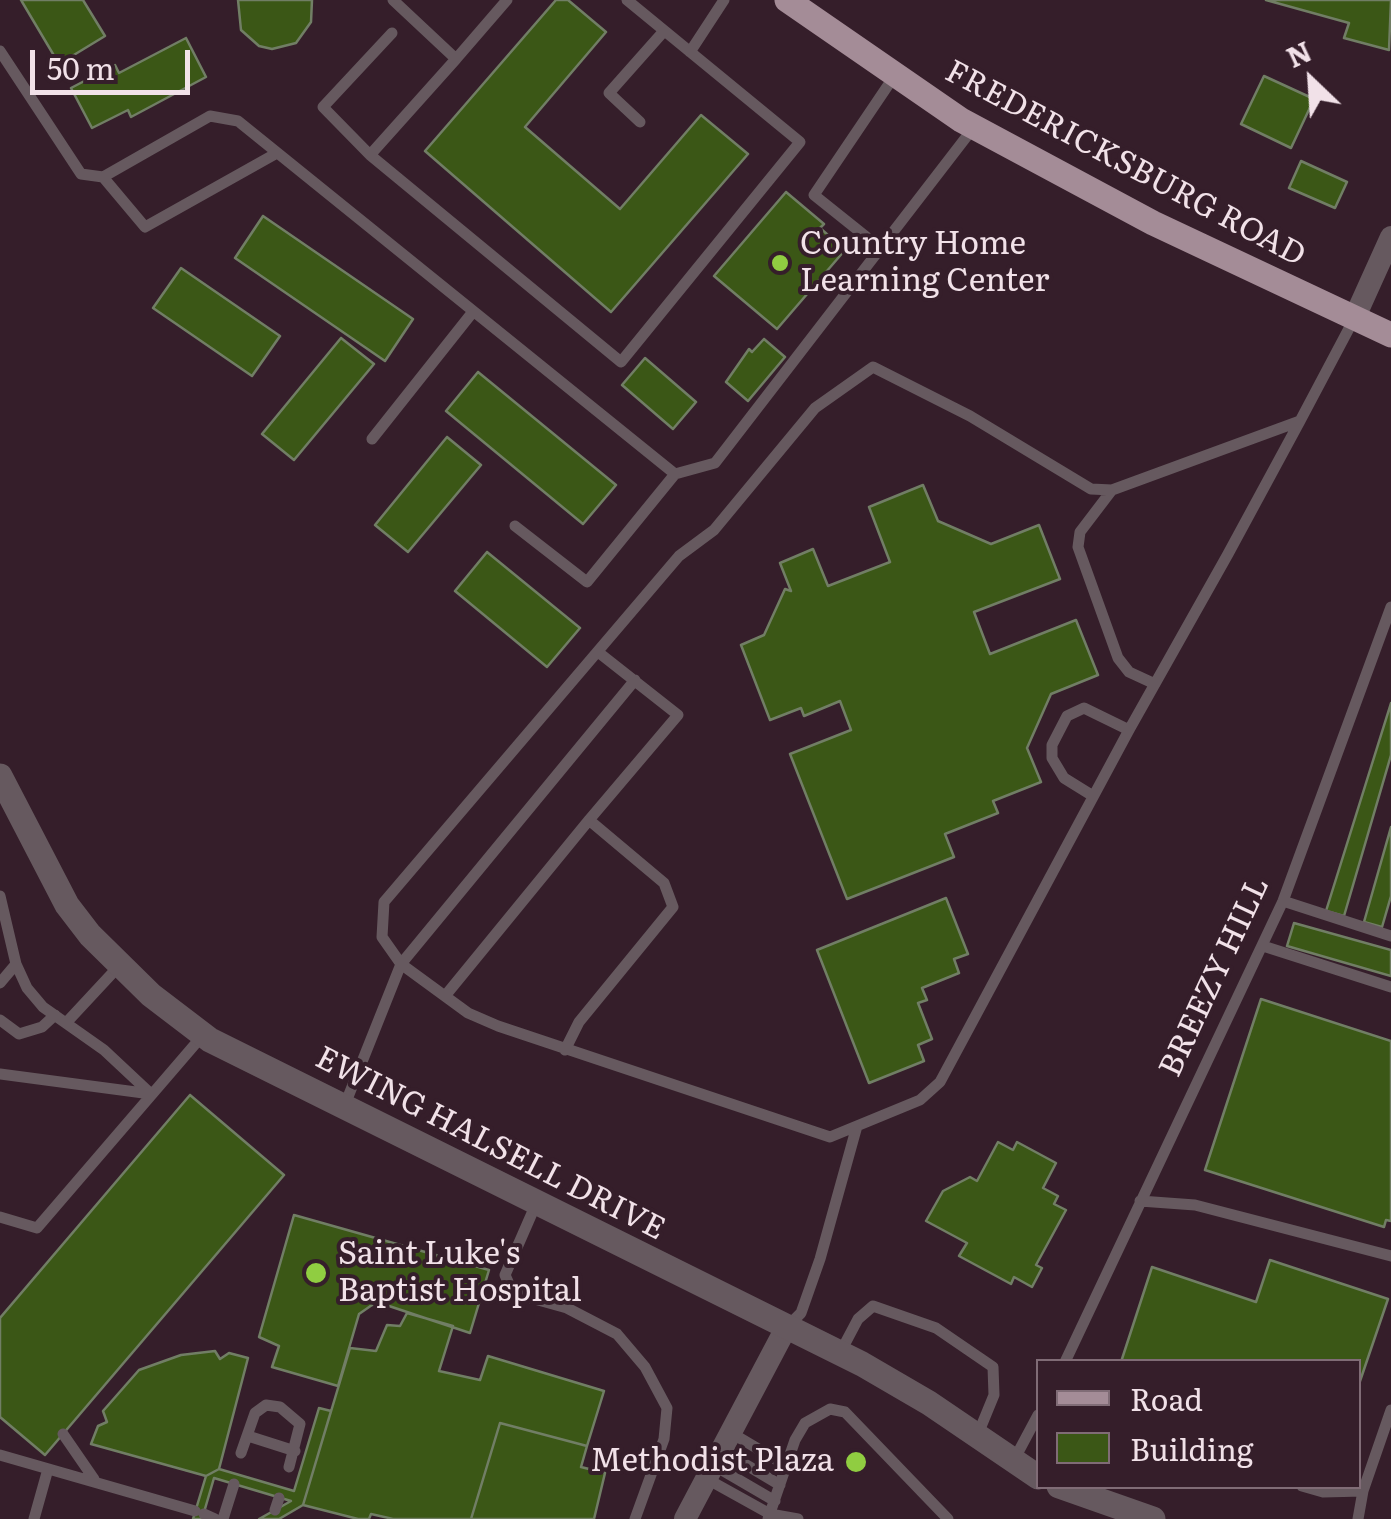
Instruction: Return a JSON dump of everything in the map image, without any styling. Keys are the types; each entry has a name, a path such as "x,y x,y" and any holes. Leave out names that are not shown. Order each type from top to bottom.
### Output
{"main road":[{"name":"FREDERICKSBURG ROAD","path":"787,0 974,127 1153,222 1391,336"}],"street":[{"path":"1354,319 1391,238"},
{"name":"EWING HALSELL DRIVE","path":"0,776 67,905 119,966 203,1035 900,1384 1036,1476"},
{"path":"685,1519 786,1328"},
{"path":"1067,1489 1153,1519"}],"lane":[{"path":"393,0 456,60"},
{"path":"370,155 507,0"},
{"path":"392,32 323,107 370,155 621,362 800,142 627,0"},
{"path":"690,52 724,0"},
{"path":"640,122 609,93 664,30"},
{"path":"0,52 80,174 103,177 210,116 238,121 674,474"},
{"path":"879,247 814,196 895,75"},
{"path":"515,526 587,582 674,474 715,463 974,127"},
{"path":"103,177 145,227 277,153"},
{"path":"372,439 472,313"},
{"path":"1300,421 1112,490 1090,490 970,416 874,366 814,408 714,530 680,556 384,902 382,937 400,964 498,1026 830,1136 920,1100 940,1082 1128,730 1300,421 1354,319"},
{"path":"1112,490 1080,532 1078,547 1118,658 1129,672 1155,684"},
{"name":"BREEZY HILL","path":"1066,1359 1283,901 1391,606"},
{"path":"445,996 678,714 598,652"},
{"path":"344,1107 400,964 635,680"},
{"path":"1093,796 1064,778 1052,758 1052,744 1067,716 1084,708 1128,730"},
{"path":"565,1050 579,1022 673,907 664,883 589,820"},
{"path":"0,896 16,964 27,988 150,1094"},
{"path":"1283,901 1391,936"},
{"path":"1263,946 1391,987"},
{"path":"0,983 16,964"},
{"path":"0,1020 19,1034 61,1019 119,966"},
{"path":"0,1218 37,1228 203,1035"},
{"path":"0,1074 150,1094"},
{"path":"786,1328 800,1313 814,1276 857,1126"},
{"path":"537,1202 506,1275 514,1293 568,1308 617,1334 645,1367 667,1408 664,1439 635,1519"},
{"path":"1140,1202 1196,1205 1391,1256"},
{"path":"840,1353 858,1319 873,1306 936,1328 993,1367 994,1396 976,1437"},
{"path":"241,1453 256,1413 266,1405 280,1407 300,1424 289,1468"},
{"path":"771,1511 805,1423 830,1409 844,1412 948,1519"},
{"path":"1358,1519 1363,1492 1391,1410"},
{"path":"1013,1462 1036,1419"},
{"path":"63,1434 94,1479"},
{"path":"248,1436 295,1452"},
{"path":"0,1455 94,1479 204,1515"},
{"path":"719,1458 787,1466"},
{"path":"719,1458 780,1485"},
{"path":"719,1458 771,1511 798,1519"},
{"path":"34,1519 48,1469"},
{"path":"223,1519 234,1484"},
{"path":"1312,1489 1363,1492"}],"building":[{"path":"21,0 83,0 105,36 59,64"},
{"path":"238,0 312,0 311,22 296,43 272,49 259,46 241,30"},
{"path":"556,0 568,0 606,32 525,127 620,209 701,115 748,154 611,312 425,151"},
{"path":"1266,0 1391,0 1389,50 1344,38 1349,23"},
{"path":"186,38 206,77 131,117 128,110 92,128 71,88 115,65 119,73"},
{"path":"1264,76 1314,99 1291,148 1241,124"},
{"path":"1301,161 1347,182 1335,208 1289,188"},
{"name":"Country Home Learning Center","path":"786,192 824,224 820,228 845,250 777,329 714,276"},
{"path":"263,216 413,319 385,361 235,258"},
{"path":"181,268 280,336 252,376 153,308"},
{"path":"341,338 374,364 294,460 262,434"},
{"path":"764,339 785,357 748,401 726,382 749,349 752,352"},
{"path":"645,358 696,402 673,429 622,385"},
{"path":"478,372 616,485 583,524 446,411"},
{"path":"447,437 481,465 408,552 375,525"},
{"path":"923,485 938,521 991,544 1039,525 1060,579 974,612 990,654 1076,620 1098,675 1051,694 1027,748 1041,782 993,801 998,813 945,834 954,857 847,899 790,754 851,730 840,701 804,716 801,708 770,720 741,645 764,635 785,589 791,591 780,563 813,549 828,586 890,562 869,507"},
{"path":"487,552 580,628 547,667 455,591"},
{"path":"1391,703 1391,755 1344,916 1326,911"},
{"path":"1391,827 1391,896 1382,927 1364,922"},
{"path":"946,898 968,954 954,959 959,973 922,988 927,1000 918,1003 932,1039 918,1045 924,1061 869,1083 817,950"},
{"path":"1294,923 1391,950 1391,976 1287,946"},
{"path":"1261,999 1391,1041 1391,1221 1386,1220 1384,1227 1205,1170"},
{"path":"190,1095 284,1175 45,1455 0,1417 0,1318"},
{"path":"998,1142 1013,1150 1017,1142 1056,1163 1043,1188 1058,1196 1054,1204 1066,1210 1036,1265 1042,1268 1032,1287 1014,1277 1011,1284 959,1256 967,1243 926,1221 943,1191 970,1177 977,1181"},
{"path":"294,1215 489,1270 470,1333 386,1305 372,1305 359,1314 338,1386 272,1367 279,1346 259,1337"},
{"path":"1270,1260 1388,1299 1361,1378 1361,1359 1122,1359 1152,1267 1256,1302"},
{"path":"407,1313 453,1326 439,1371 480,1380 488,1356 604,1391 587,1446 500,1423 471,1519 393,1519 371,1514 369,1519 358,1519 303,1505 350,1348 376,1351 387,1325 400,1326"},
{"path":"215,1351 220,1359 229,1353 248,1358 219,1469 206,1476 91,1444 98,1426 107,1422 103,1411 139,1370 181,1355"},
{"path":"319,1408 331,1411 303,1505 279,1519 259,1519 291,1501 214,1478 202,1519 193,1519 206,1476 219,1469 294,1491"},
{"path":"500,1423 587,1446 581,1467 605,1473 594,1519 471,1519"}],"place":[{"name":"Country Home Learning Center","path":"780,263"},
{"name":"Saint Luke's Baptist Hospital","path":"316,1273"},
{"name":"Methodist Plaza","path":"856,1462"}]}
